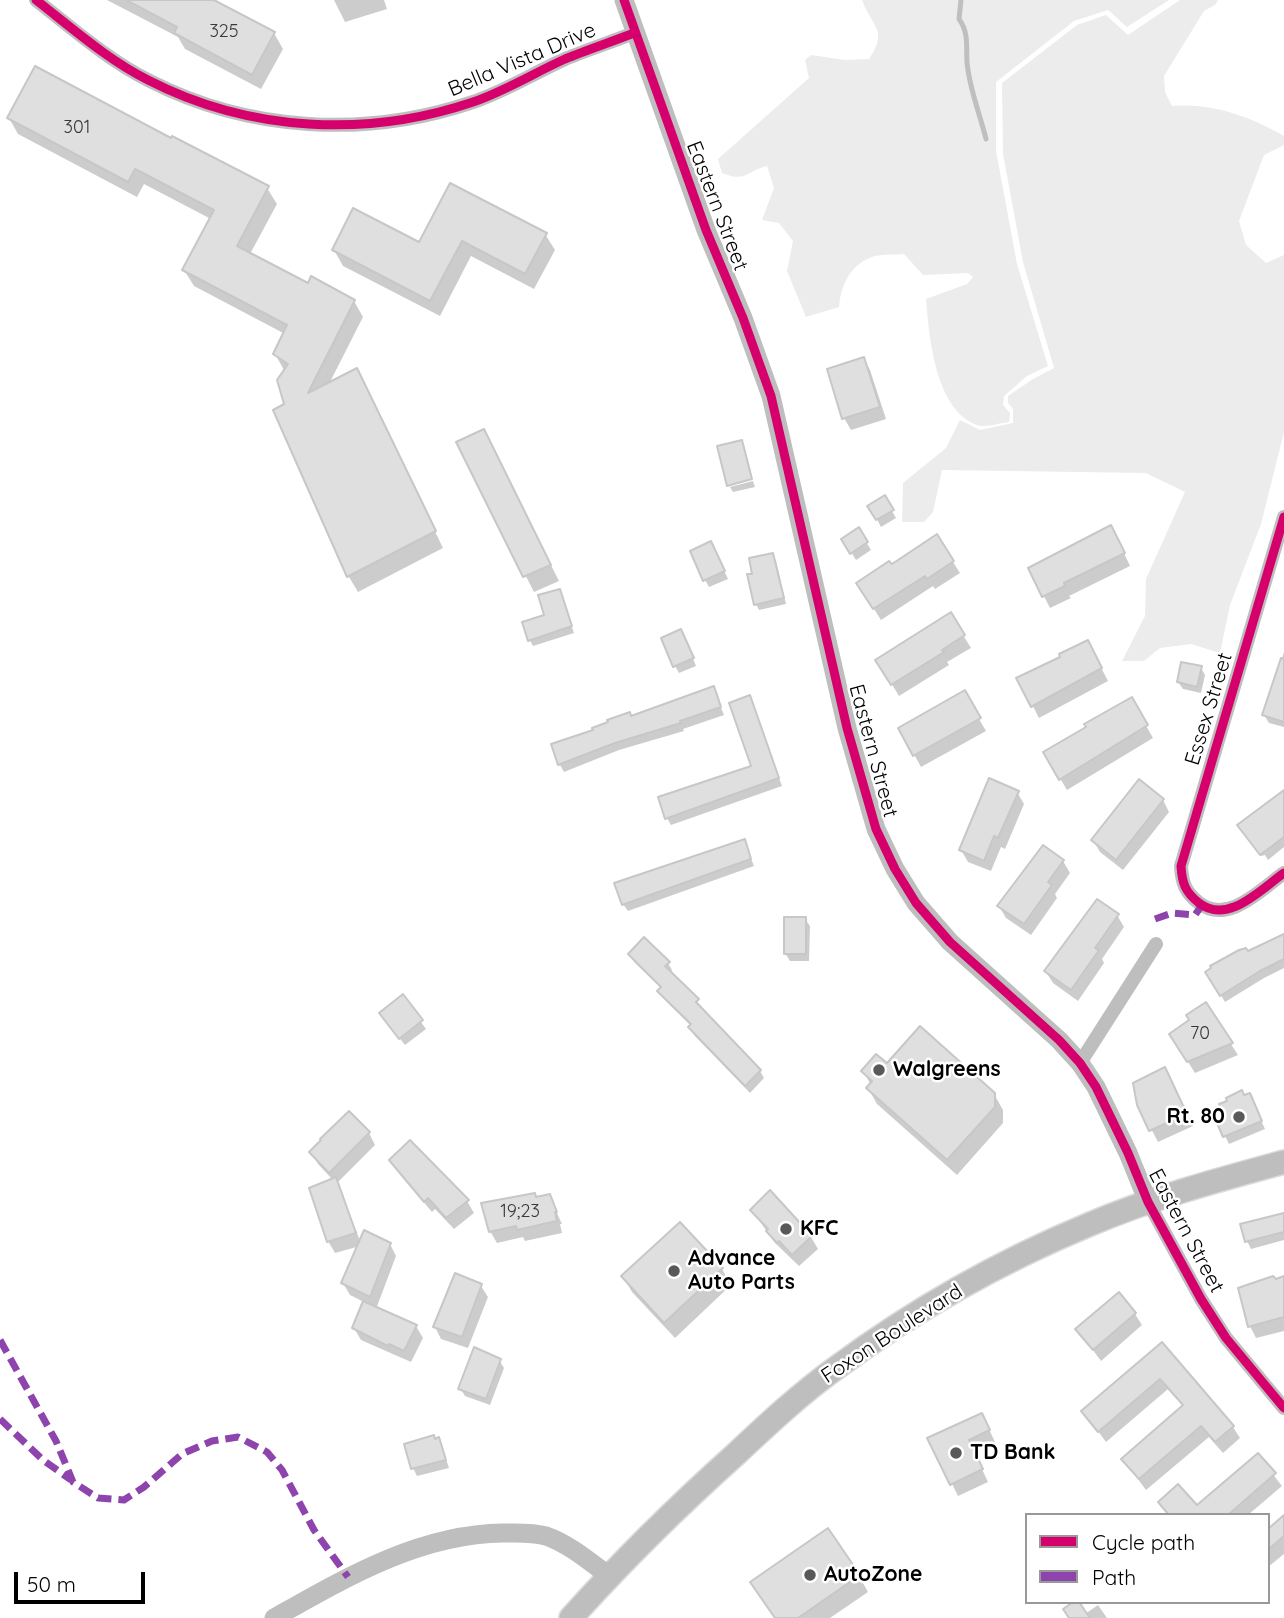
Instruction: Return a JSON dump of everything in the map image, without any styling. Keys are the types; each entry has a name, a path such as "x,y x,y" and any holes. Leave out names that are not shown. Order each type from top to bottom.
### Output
{"main road":[{"name":"Foxon Boulevard","path":"571,1618 679,1506 793,1401 876,1339 980,1277 1087,1225 1148,1202 1284,1162"}],"street":[{"name":"Bella Vista Drive","path":"36,0 119,63 149,81 229,111 310,125 401,121 439,112 489,96 562,60 634,33"},
{"name":"Eastern Street","path":"624,0 706,230 743,318 771,396 847,728 876,829 895,869 916,903 950,942 1059,1040 1080,1063 1096,1087 1148,1202 1201,1298 1226,1338 1284,1408"},
{"name":"Essex Street","path":"1284,517 1181,866 1182,883 1189,894 1202,905 1217,912 1233,909 1284,873"},
{"path":"1080,1063 1156,944"},
{"path":"274,1618 348,1577 394,1556 486,1533 545,1536 570,1548 609,1576"}],"shaded area":[{"path":"862,0 1169,0 1127,27 1108,10 1074,21 996,82 996,151 1017,264 1048,366 1027,376 1004,396 1003,405 1010,413 1009,422 980,426 963,417 943,388 932,351 926,299 967,284 973,277 968,273 923,275 904,254 875,256 860,264 849,276 842,290 839,307 806,317 787,271 793,241 779,223 762,220 774,188 767,166 737,177 722,173 718,159 809,78 805,60 811,55 845,60 869,59 878,41 878,35"},
{"path":"1180,0 1218,0 1204,11 1164,76 1165,92 1172,106 1230,112 1284,136 1284,145 1264,155 1239,221 1246,245 1266,263 1284,255 1284,432 1261,524 1230,605 1220,653 1191,644 1160,648 1144,661 1122,661 1145,616 1146,579 1185,492 1146,473 942,470 933,512 924,522 902,522 903,483 946,448 960,420 980,430 1013,423 1013,409 1008,403 1008,396 1054,368 1023,262 1003,154 1002,83 1077,25 1106,15 1128,35"}],"building":[{"path":"126,0 214,0 275,32 252,75 174,33 177,27"},
{"path":"35,66 269,186 237,246 308,283 311,276 355,300 308,393 357,368 436,531 347,577 273,410 284,404 277,380 288,364 273,354 287,325 182,270 214,210 135,169 128,182 7,118"},
{"path":"450,183 547,233 525,274 462,241 430,301 332,250 353,208 419,242"},
{"path":"864,357 880,407 842,419 827,369"},
{"path":"484,429 551,565 523,577 456,442"},
{"path":"742,440 752,479 727,486 717,446"},
{"path":"885,495 894,510 876,520 867,506"},
{"path":"1111,525 1125,553 1042,597 1028,568"},
{"path":"859,527 868,542 850,554 841,539"},
{"path":"937,534 954,561 873,609 856,583 889,561 892,564"},
{"path":"711,541 725,571 703,581 690,551"},
{"path":"773,553 784,598 754,605 747,574 752,574 749,558"},
{"path":"560,589 572,626 528,641 522,622 544,615 538,595"},
{"path":"951,612 965,635 942,650 944,652 891,685 875,660"},
{"path":"681,629 694,658 673,667 661,638"},
{"path":"1088,640 1102,668 1031,707 1016,678"},
{"path":"1281,658 1284,659 1284,722 1262,715"},
{"path":"1181,662 1202,666 1197,687 1177,682"},
{"path":"714,686 721,707 558,765 551,744 593,730 592,728 608,722 607,720 630,712 631,716"},
{"path":"965,690 981,718 913,756 898,728"},
{"path":"750,695 779,778 665,819 658,797 751,766 729,703"},
{"path":"1132,697 1148,725 1059,780 1043,752 1086,727 1084,724"},
{"path":"989,778 1019,791 998,838 994,836 984,861 959,850"},
{"path":"1139,779 1164,799 1116,860 1091,840"},
{"path":"1284,790 1284,837 1260,855 1237,825"},
{"path":"745,839 751,859 622,905 614,883"},
{"path":"1043,845 1064,860 1048,882 1052,885 1024,924 997,906"},
{"path":"1097,899 1119,914 1095,948 1099,950 1071,990 1044,971"},
{"path":"784,917 806,917 806,954 784,954"},
{"path":"1284,934 1284,959 1220,996 1205,972 1210,966 1239,950 1246,948 1248,951"},
{"path":"644,937 670,962 665,966 699,999 696,1002 761,1070 745,1086 688,1027 691,1024 657,991 661,987 628,954"},
{"path":"403,994 423,1020 399,1039 379,1013"},
{"path":"1206,1002 1233,1043 1187,1062 1169,1034 1189,1020 1186,1015"},
{"name":"Walgreens","path":"920,1026 995,1093 995,1107 947,1160 866,1088 872,1081 861,1071 876,1054 887,1063"},
{"path":"1165,1067 1187,1114 1149,1131 1137,1105 1133,1083"},
{"path":"1242,1090 1244,1095 1250,1093 1262,1121 1223,1137 1216,1121 1225,1117 1219,1104"},
{"path":"349,1111 370,1132 329,1173 309,1152"},
{"path":"410,1140 469,1200 446,1218 428,1198 424,1202 389,1160"},
{"path":"336,1177 356,1233 327,1242 309,1188"},
{"path":"770,1190 812,1236 792,1255 779,1241 777,1243 750,1210"},
{"path":"535,1193 536,1197 550,1194 557,1212 557,1221 517,1230 516,1226 489,1232 481,1203"},
{"path":"1284,1213 1284,1232 1245,1242 1240,1224"},
{"path":"680,1222 723,1268 664,1323 621,1276"},
{"path":"364,1230 391,1243 370,1297 341,1283"},
{"path":"455,1273 482,1284 462,1337 433,1327"},
{"path":"1273,1276 1276,1279 1284,1276 1284,1317 1248,1327 1238,1288"},
{"path":"1119,1292 1136,1313 1093,1350 1075,1329"},
{"path":"363,1301 417,1325 404,1351 352,1328"},
{"path":"1162,1342 1234,1426 1215,1442 1201,1426 1139,1479 1121,1459 1183,1405 1160,1379 1098,1432 1081,1411"},
{"path":"474,1347 501,1359 486,1399 458,1389"},
{"path":"982,1413 990,1430 969,1440 983,1469 950,1485 927,1438"},
{"path":"434,1435 435,1439 439,1437 446,1460 411,1469 404,1444"},
{"path":"1258,1453 1276,1473 1230,1513 1167,1513 1158,1502 1178,1484 1197,1505"},
{"path":"1284,1515 1284,1536 1270,1548 1270,1527"},
{"path":"828,1528 860,1575 798,1618 775,1618 750,1582"},
{"path":"1070,1604 1080,1604 1090,1618 1069,1618 1063,1609"}],"waterway":[{"path":"961,0 959,19 966,35 968,72 986,139"}],"marked path":[{"path":"1155,919 1172,913 1195,915 1202,905"},
{"path":"0,1340 56,1441 73,1482 98,1498 124,1500 144,1487 182,1454 212,1441 238,1437 267,1452 282,1470 314,1530 348,1577"},
{"path":"0,1419 43,1460 71,1480"}],"cycle path":[{"path":"36,0 104,53 148,80 226,110 309,124 350,125 433,114 485,98 565,59 634,33"},
{"path":"624,0 706,230 743,318 771,396 847,728 876,829 895,869 916,903 950,942 1059,1040 1080,1063 1096,1087 1148,1202 1201,1299 1226,1338 1284,1408"},
{"path":"1284,517 1181,866 1183,882 1190,895 1210,909 1221,910 1243,903 1284,873"}],"place":[{"name":"Walgreens","path":"879,1070"},
{"name":"Rt. 80","path":"1239,1117"},
{"name":"KFC","path":"786,1229"},
{"name":"Advance Auto Parts","path":"674,1271"},
{"name":"TD Bank","path":"956,1453"},
{"name":"AutoZone","path":"810,1575"}]}
